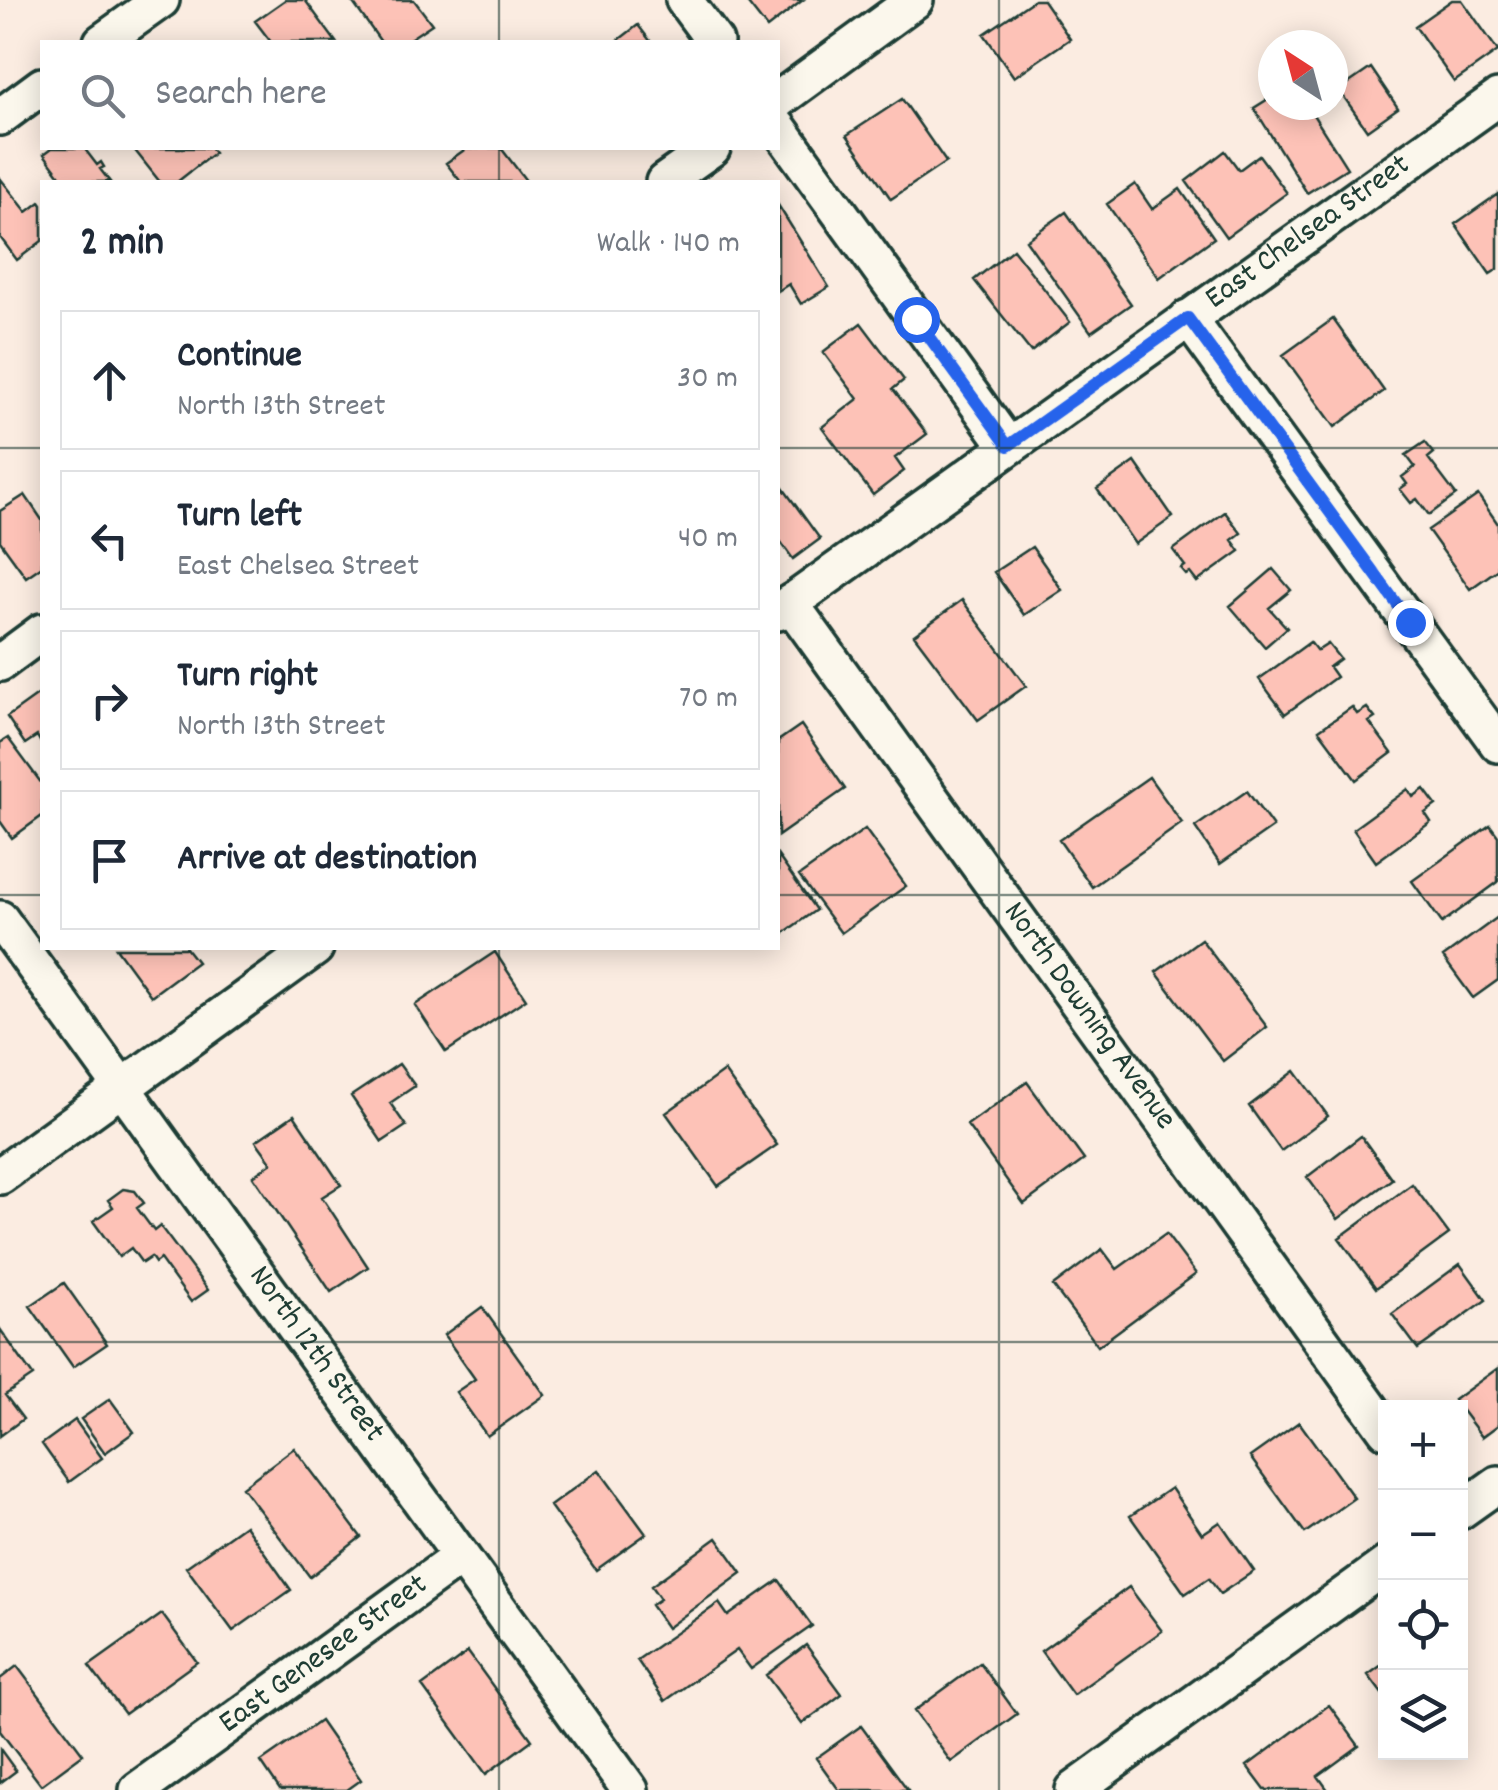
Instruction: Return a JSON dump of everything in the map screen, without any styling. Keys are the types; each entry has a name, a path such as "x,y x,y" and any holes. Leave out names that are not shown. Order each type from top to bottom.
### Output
{"street":[{"path":"105,40 161,0"},
{"path":"684,0 714,40"},
{"path":"780,99 915,0"},
{"path":"0,116 40,87"},
{"name":"East Chelsea Street","path":"784,607 1498,98"},
{"path":"780,130 1008,446"},
{"path":"667,180 709,150"},
{"path":"1188,318 1498,744"},
{"name":"North Downing Avenue","path":"784,607 1378,1419"},
{"path":"0,663 40,633"},
{"name":"North 12th Street","path":"0,919 630,1790"},
{"path":"0,1176 312,950"},
{"path":"1468,1505 1498,1484"},
{"name":"East Genesee Street","path":"138,1790 460,1557"},
{"path":"1074,1790 1378,1571"}],"building":[{"path":"285,0 305,0 335,40 269,40 255,21"},
{"path":"351,0 414,0 432,24 408,40 380,40"},
{"path":"745,0 803,0 767,28"},
{"path":"1034,0 1043,0 1070,39 1014,77 984,34"},
{"path":"1452,0 1462,0 1498,51 1454,82 1415,26"},
{"path":"638,25 649,40 619,40"},
{"path":"1371,68 1398,108 1367,130 1348,103 1348,84"},
{"path":"902,99 946,162 891,199 847,135"},
{"path":"1261,120 1317,120 1347,168 1307,193"},
{"path":"49,150 86,150 97,165 101,162 104,167 100,169 108,180 64,180 44,154"},
{"path":"135,150 214,153 180,180 158,180"},
{"path":"464,150 503,150 525,180 459,180 446,163"},
{"path":"1225,151 1239,170 1259,155 1287,193 1226,237 1186,181"},
{"path":"0,178 27,212 40,202 40,243 17,260 0,237"},
{"path":"1135,184 1152,209 1180,189 1214,238 1159,278 1107,204"},
{"path":"1498,194 1498,269 1490,274 1455,224"},
{"path":"780,208 829,287 801,304 789,284 780,290"},
{"path":"1066,212 1131,304 1091,332 1026,240"},
{"path":"1013,249 1070,322 1031,352 974,280"},
{"path":"1333,319 1384,391 1335,427 1283,355"},
{"path":"861,323 904,380 893,389 927,434 895,458 904,471 873,495 822,427 858,399 823,352"},
{"path":"1425,442 1434,453 1428,458 1456,495 1429,515 1417,499 1411,503 1400,489 1407,484 1402,477 1415,467 1406,455"},
{"path":"1135,462 1173,517 1135,544 1097,489"},
{"path":"780,484 820,539 793,559 780,541"},
{"path":"25,495 40,517 40,567 26,577 0,541 0,511"},
{"path":"1478,495 1498,524 1498,569 1470,589 1428,530"},
{"path":"1225,512 1241,533 1232,540 1240,551 1197,582 1181,569 1185,566 1173,550"},
{"path":"1032,547 1062,590 1024,615 994,572"},
{"path":"1273,569 1291,590 1269,608 1287,628 1265,647 1230,606"},
{"path":"962,600 1026,686 978,720 914,635"},
{"path":"1310,642 1317,651 1328,644 1340,659 1329,667 1336,677 1285,714 1259,679"},
{"path":"40,693 40,741 37,736 25,744 7,717"},
{"path":"1352,707 1357,714 1367,708 1375,718 1369,722 1392,753 1356,780 1319,730"},
{"path":"801,725 845,789 780,835 780,740"},
{"path":"8,738 40,781 40,817 12,838 0,821 0,743"},
{"path":"1149,777 1182,823 1092,887 1059,840"},
{"path":"1408,789 1413,797 1424,789 1436,805 1425,813 1431,822 1376,862 1353,829"},
{"path":"1247,791 1273,827 1220,864 1195,827"},
{"path":"1490,825 1498,836 1498,882 1442,923 1412,881"},
{"path":"865,829 906,886 841,933 799,876"},
{"path":"780,859 816,910 780,936"},
{"path":"1498,917 1498,980 1473,998 1443,957"},
{"path":"1201,939 1267,1027 1223,1061 1156,972"},
{"path":"117,950 188,950 197,962 151,996"},
{"path":"495,952 526,999 446,1052 415,1005"},
{"path":"399,1064 415,1086 390,1103 406,1126 382,1142 351,1096"},
{"path":"724,1071 777,1145 718,1186 666,1113"},
{"path":"1295,1071 1328,1116 1281,1151 1249,1106"},
{"path":"1027,1082 1084,1160 1024,1204 967,1125"},
{"path":"294,1115 341,1185 322,1197 368,1267 331,1292 253,1176 272,1163 256,1141"},
{"path":"1361,1136 1392,1179 1338,1219 1307,1177"},
{"path":"1412,1184 1449,1234 1376,1288 1339,1238"},
{"path":"123,1189 135,1191 144,1203 137,1208 154,1231 160,1226 208,1290 191,1302 160,1259 155,1263 151,1257 142,1263 131,1248 119,1257 93,1221 113,1207 108,1200"},
{"path":"1166,1234 1196,1274 1098,1346 1053,1286 1102,1249 1117,1269"},
{"path":"1460,1264 1486,1300 1418,1349 1392,1314"},
{"path":"64,1283 107,1344 73,1367 30,1306"},
{"path":"482,1307 545,1395 487,1436 456,1392 475,1379 444,1335"},
{"path":"0,1329 33,1376 5,1395 23,1419 0,1436"},
{"path":"1498,1368 1498,1425 1482,1437 1468,1418 1468,1400 1454,1400"},
{"path":"110,1399 134,1432 105,1453 81,1419"},
{"path":"75,1420 102,1458 69,1482 42,1444"},
{"path":"1299,1422 1354,1498 1305,1533 1250,1457"},
{"path":"294,1448 361,1537 310,1577 242,1487"},
{"path":"599,1470 646,1534 596,1570 550,1506"},
{"path":"1171,1488 1202,1534 1220,1522 1254,1571 1220,1594 1209,1578 1185,1594 1130,1516"},
{"path":"245,1525 291,1590 233,1631 186,1567"},
{"path":"717,1538 742,1573 667,1628 651,1605 660,1599 651,1586"},
{"path":"779,1580 812,1626 751,1669 737,1650 665,1701 637,1660 719,1603 728,1616"},
{"path":"1129,1587 1162,1631 1073,1695 1041,1651"},
{"path":"162,1614 197,1662 125,1714 89,1666"},
{"path":"806,1645 842,1694 802,1724 766,1675"},
{"path":"468,1652 532,1740 486,1774 422,1686"},
{"path":"980,1663 1017,1714 951,1762 914,1711"},
{"path":"17,1666 83,1754 41,1785 0,1731 0,1679"},
{"path":"1378,1668 1378,1688 1368,1675"},
{"path":"1329,1705 1359,1746 1318,1776 1328,1790 1265,1790 1247,1766"},
{"path":"320,1721 361,1780 347,1790 280,1790 261,1762"},
{"path":"861,1726 908,1790 839,1790 816,1758"},
{"path":"0,1749 16,1771 0,1783"}],"route":[{"path":"916,319 1008,446 1188,318 1410,622"}]}
